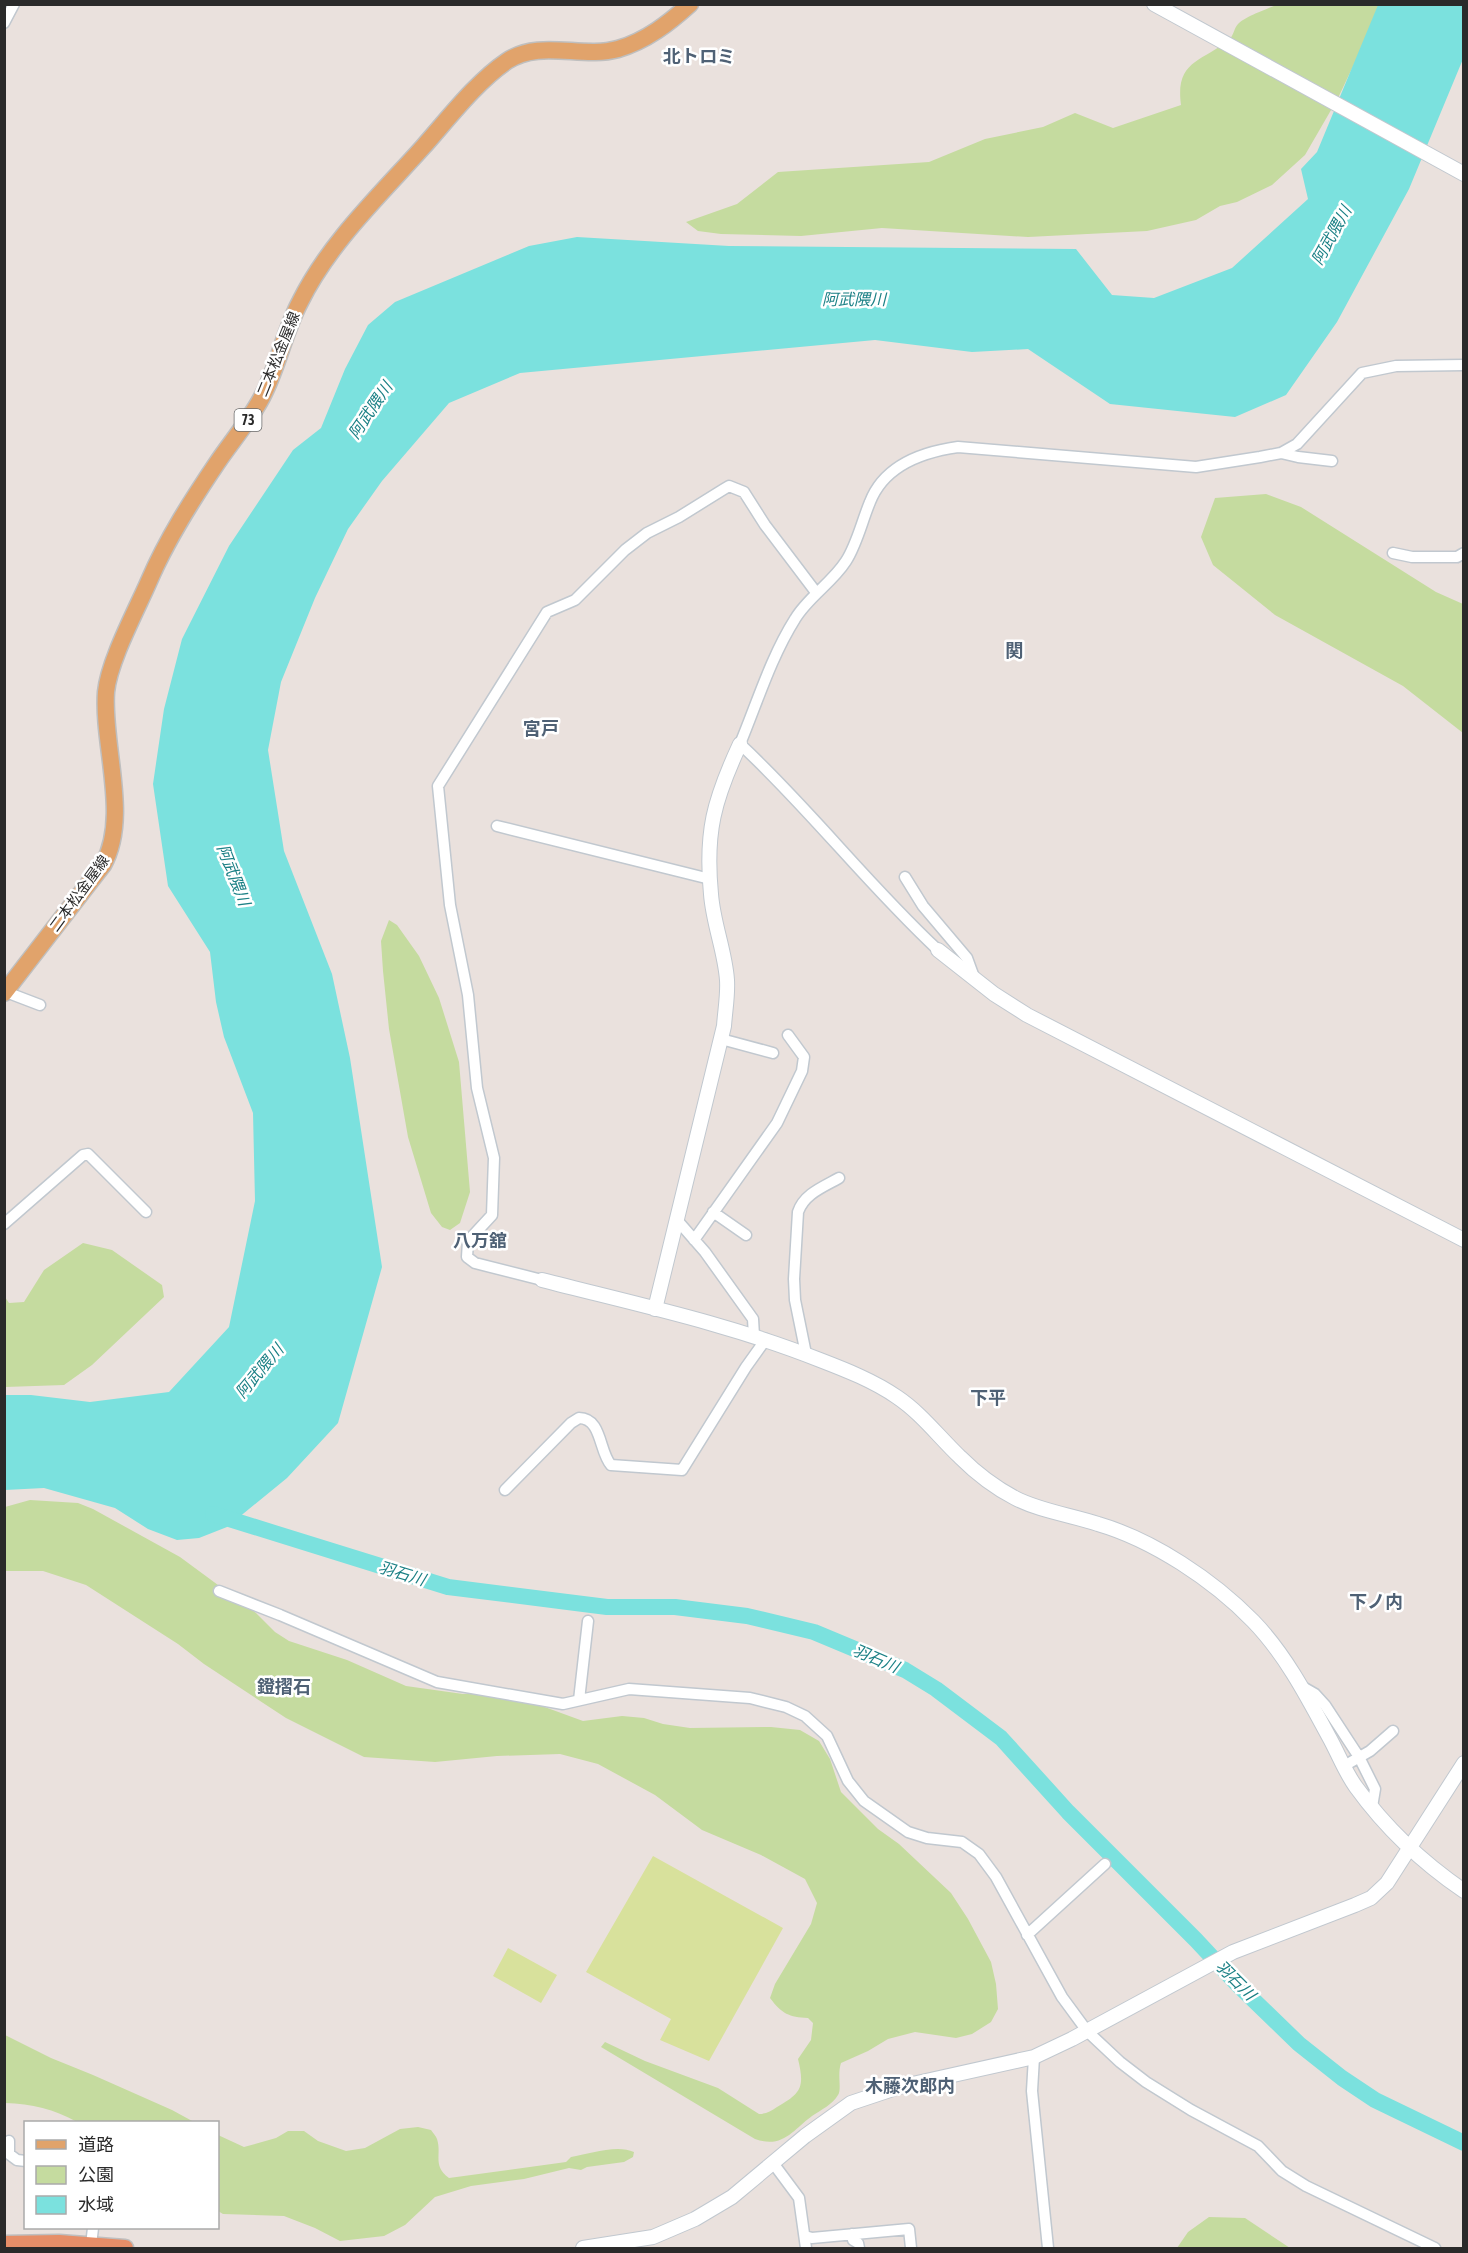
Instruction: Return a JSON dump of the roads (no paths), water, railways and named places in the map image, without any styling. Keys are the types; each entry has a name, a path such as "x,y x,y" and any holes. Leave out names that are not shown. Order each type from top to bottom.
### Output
{"highway":[{"path":"4,2244 91,2245 125,2248"}],"main road":[{"name":"二本松金屋線","path":"5,992 109,854 114,808 106,716 106,689 111,665 151,577 186,510 263,396 299,303 331,251 456,110 497,68 512,58 533,51 590,52 617,49 645,38 670,23 690,4"}],"street":[{"path":"4,24 14,4"},
{"path":"1154,4 1464,174"},
{"path":"655,1309 722,1039 727,980 711,896 710,830 714,808 781,645 796,617 847,560 870,501 881,482 907,462 931,451 958,447 1196,467 1281,453 1297,444 1362,373 1396,366 1464,365"},
{"path":"1281,453 1332,461"},
{"path":"815,591 765,525 744,492 729,486 679,517 647,533 625,550 575,600 548,612 438,786 450,905 468,995 477,1088 494,1158 492,1215 468,1241 468,1257 475,1263 760,1337 854,1374 898,1398 919,1415 984,1479 1018,1500 1059,1514 1100,1524 1140,1540 1168,1555 1210,1584 1253,1621 1290,1668 1356,1787 1411,1848 1431,1867 1464,1891"},
{"path":"1393,553 1412,557 1457,557 1464,554"},
{"path":"740,744 767,769 868,880 938,950 975,980 1027,1015 1464,1240"},
{"path":"497,826 710,879"},
{"path":"905,877 923,906 967,958 975,980"},
{"path":"5,992 40,1005"},
{"path":"694,1240 777,1124 802,1071 804,1057 788,1035"},
{"path":"722,1039 772,1053"},
{"path":"4,1224 83,1155 88,1154 146,1212"},
{"path":"806,1354 795,1290 798,1212 801,1203 807,1197 839,1178"},
{"path":"713,1212 746,1235"},
{"path":"505,1490 571,1423 579,1418 590,1420 595,1425 606,1459 611,1466 682,1470 746,1368 760,1337 753,1319 705,1251 677,1220"},
{"path":"219,1592 280,1615 437,1682 563,1704 629,1689 750,1698 806,1716 827,1736 848,1781 864,1801 908,1832 927,1838 962,1842 979,1854 996,1877 1062,1997 1087,2031 1114,2057 1146,2082 1191,2110 1258,2146 1282,2171 1315,2190 1435,2248"},
{"path":"579,1700 588,1621"},
{"path":"1300,1685 1315,1694 1325,1706 1359,1757 1375,1789 1372,1807"},
{"path":"1344,1766 1370,1751 1392,1731"},
{"path":"583,2248 653,2237 680,2226 732,2197 839,2110 864,2097 1034,2057 1231,1953 1371,1898 1387,1883 1464,1763"},
{"path":"1027,1935 1105,1864"},
{"path":"1034,2057 1032,2077 1034,2108 1048,2248"},
{"path":"9,2141 7,2156 24,2161"},
{"path":"773,2163 799,2198 806,2248"},
{"path":"91,2245 93,2229"},
{"path":"805,2236 812,2238 909,2229 911,2248"},
{"path":"852,2234 859,2248"}],"water":[{"name":"阿武隈川","path":"1378,5 1463,5 1463,59 1409,189 1337,322 1286,395 1235,417 1110,404 1028,349 972,352 875,340 520,373 449,403 382,481 348,529 315,598 281,682 268,750 284,851 332,974 350,1058 382,1267 338,1423 287,1478 227,1527 199,1538 177,1540 148,1529 115,1508 44,1488 5,1490 5,1395 31,1395 90,1402 169,1392 229,1327 255,1201 253,1113 224,1037 216,1002 210,952 168,886 153,784 164,709 182,639 229,546 293,450 321,428 345,369 368,325 395,302 529,246 577,237 729,246 1076,249 1112,295 1154,298 1232,268 1308,199 1301,169 1317,152"}],"waterway":[{"name":"羽石川","path":"213,1514 448,1587 607,1607 675,1607 747,1616 814,1632 905,1670 936,1689 1001,1738 1068,1812 1299,2044 1342,2078 1375,2100 1464,2143"}],"district":[{"name":"北トロミ","path":"699,56"},
{"name":"関","path":"1014,650"},
{"name":"宮戸","path":"541,728"},
{"name":"八万舘","path":"480,1240"},
{"name":"下平","path":"988,1397"},
{"name":"下ノ内","path":"1376,1601"},
{"name":"鐙摺石","path":"284,1686"},
{"name":"木藤次郎内","path":"910,2085"}]}
